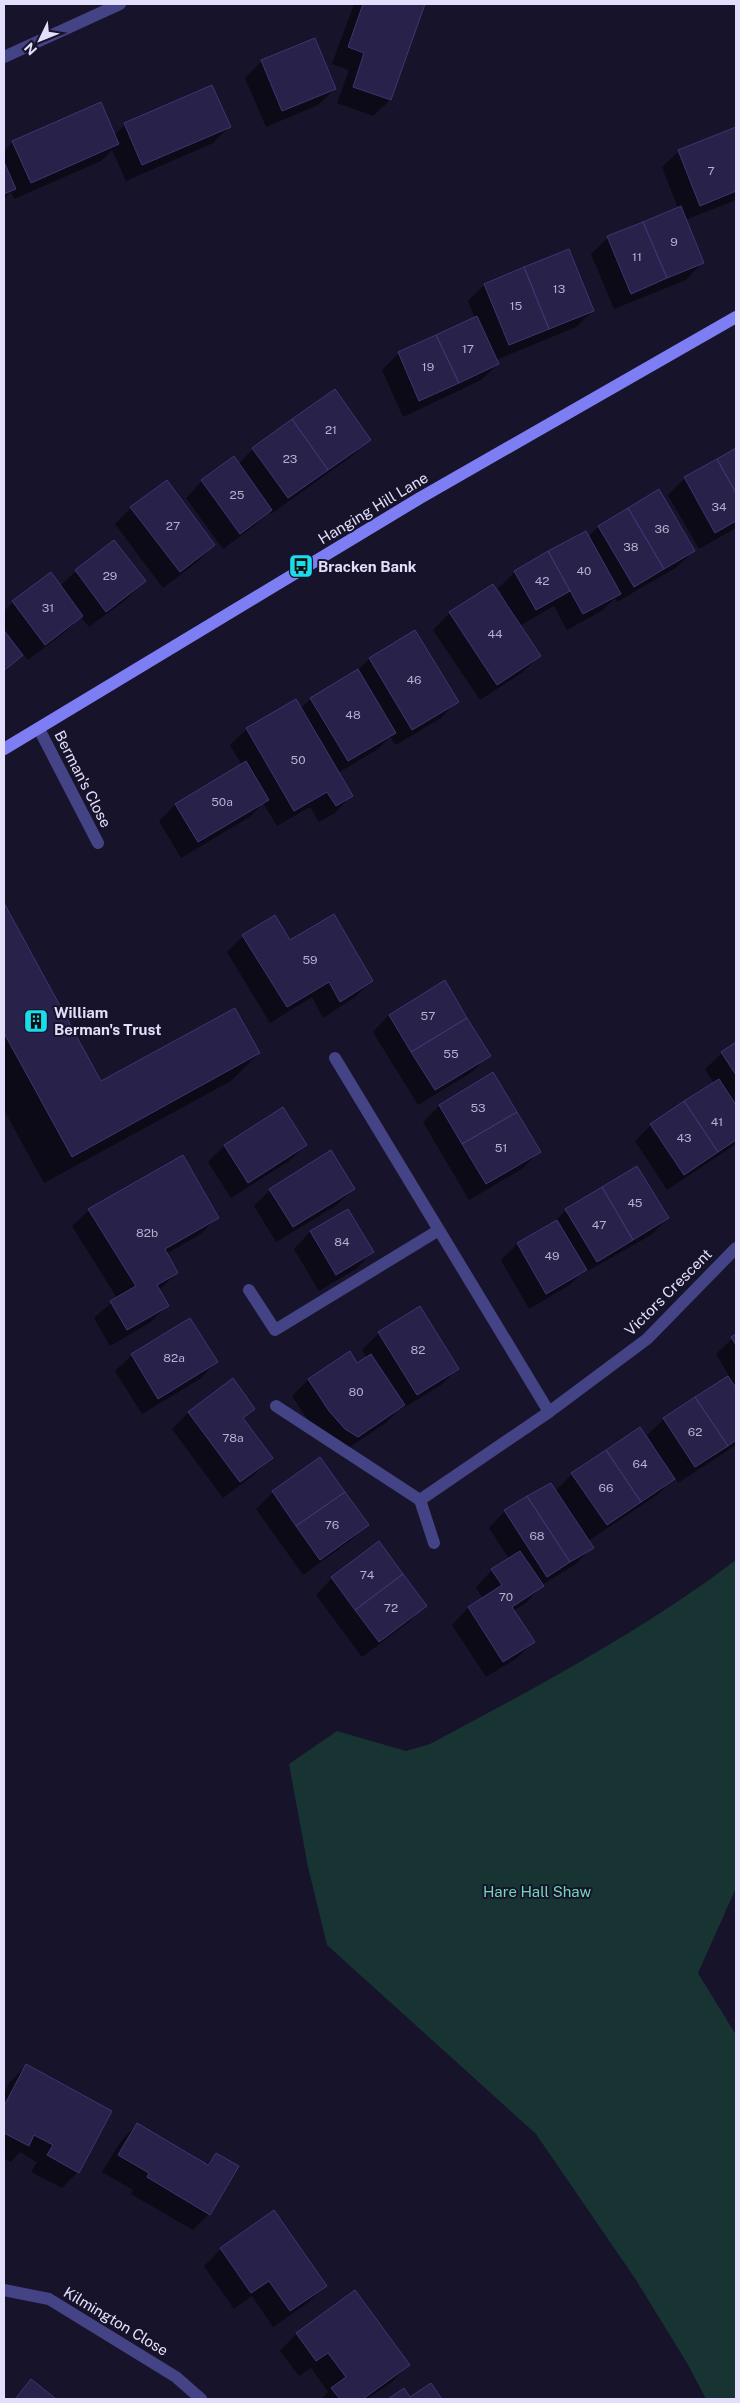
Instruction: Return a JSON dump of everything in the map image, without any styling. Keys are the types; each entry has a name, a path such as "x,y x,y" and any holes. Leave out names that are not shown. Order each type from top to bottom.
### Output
{"street":[{"path":"4,57 120,4"},
{"name":"Hanging Hill Lane","path":"4,749 420,498 736,317"},
{"name":"Berman's Close","path":"39,729 98,843"},
{"path":"334,1058 549,1412"},
{"path":"250,1290 275,1330 439,1230"},
{"name":"Victors Crescent","path":"420,1500 549,1412 647,1339 736,1248"},
{"path":"276,1406 420,1500 434,1542"},
{"name":"Kilmington Close","path":"4,2290 49,2299 176,2377 202,2399"}],"green space":[{"name":"Hare Hall Shaw","path":"736,1560 736,1888 698,1973 736,2035 736,2399 706,2399 687,2363 636,2280 536,2134 327,1945 308,1867 289,1764 337,1731 406,1751 430,1744 587,1658 663,1611"}],"building":[{"path":"363,4 425,4 391,100 353,87 364,53 348,47"},
{"path":"315,38 336,89 282,111 261,60"},
{"path":"212,85 231,127 142,165 124,123"},
{"path":"101,102 119,144 31,183 12,141"},
{"path":"736,127 736,191 700,206 678,150"},
{"path":"4,162 16,189 4,194"},
{"path":"681,206 704,263 667,278 643,222"},
{"path":"643,222 667,278 631,294 607,236"},
{"path":"569,249 594,311 549,329 524,267"},
{"path":"524,267 549,329 509,345 484,284"},
{"path":"477,316 499,364 459,383 436,335"},
{"path":"436,335 459,383 419,401 398,352"},
{"path":"335,389 371,440 328,470 292,419"},
{"path":"292,419 328,470 288,498 252,448"},
{"path":"736,448 736,493 717,459"},
{"path":"234,456 272,510 240,534 201,480"},
{"path":"717,459 736,493 736,521 715,533 684,477"},
{"path":"167,480 215,545 180,572 130,507"},
{"path":"659,489 695,551 664,569 628,508"},
{"path":"628,508 664,569 634,587 598,526"},
{"path":"586,531 621,594 583,614 548,551"},
{"path":"114,540 146,581 106,612 75,570"},
{"path":"548,551 570,591 536,610 514,571"},
{"path":"51,572 83,616 45,645 12,601"},
{"path":"493,584 541,656 497,685 449,612"},
{"path":"415,630 459,702 412,730 369,658"},
{"path":"4,631 23,655 4,671"},
{"path":"358,669 396,733 348,761 310,698"},
{"path":"296,699 353,796 336,806 327,792 294,811 246,728"},
{"path":"246,761 269,800 198,842 175,804"},
{"name":"William Berman's Trust","path":"4,903 101,1081 235,1008 260,1053 72,1157 4,1033"},
{"path":"334,914 373,981 340,1002 329,982 287,1007 242,935 275,915 290,940"},
{"path":"445,980 467,1018 411,1052 389,1015"},
{"path":"467,1018 491,1056 435,1090 411,1052"},
{"path":"736,1042 736,1075 721,1052"},
{"path":"493,1072 517,1112 462,1144 439,1105"},
{"path":"719,1079 736,1105 736,1140 718,1152 684,1101"},
{"path":"684,1101 718,1152 684,1175 650,1124"},
{"path":"283,1107 307,1145 248,1183 224,1145"},
{"path":"517,1112 541,1152 486,1184 462,1144"},
{"path":"331,1150 355,1189 293,1227 269,1189"},
{"path":"183,1155 219,1218 165,1249 178,1273 157,1285 169,1306 127,1330 110,1301 136,1286 88,1209"},
{"path":"637,1166 669,1218 633,1240 602,1187"},
{"path":"602,1187 633,1240 597,1262 565,1209"},
{"path":"348,1209 374,1252 336,1275 310,1231"},
{"path":"557,1220 587,1270 546,1294 517,1243"},
{"path":"420,1306 459,1369 417,1395 378,1332"},
{"path":"190,1318 218,1362 158,1399 131,1354"},
{"path":"736,1334 736,1345 731,1337"},
{"path":"350,1351 357,1363 371,1354 405,1405 358,1437 345,1429 329,1411 308,1379"},
{"path":"728,1376 736,1388 736,1440 728,1446 695,1397"},
{"path":"233,1378 255,1409 243,1418 273,1458 240,1482 188,1412"},
{"path":"695,1397 728,1446 695,1467 663,1418"},
{"path":"640,1427 675,1479 641,1502 606,1450"},
{"path":"606,1450 641,1502 607,1525 571,1473"},
{"path":"320,1457 345,1492 296,1526 272,1491"},
{"path":"551,1483 594,1548 570,1562 527,1496"},
{"path":"345,1492 369,1525 320,1560 296,1526"},
{"path":"527,1496 570,1562 547,1577 504,1510"},
{"path":"379,1541 403,1574 355,1610 331,1577"},
{"path":"520,1551 544,1586 512,1607 535,1642 503,1662 468,1607 502,1585 491,1569"},
{"path":"403,1574 427,1606 379,1642 355,1610"},
{"path":"26,2064 112,2111 79,2173 47,2155 53,2145 34,2135 29,2146 4,2133 4,2106"},
{"path":"137,2123 208,2165 216,2153 239,2166 210,2215 147,2177 149,2173 118,2155"},
{"path":"274,2210 327,2286 290,2311 269,2281 251,2293 220,2248"},
{"path":"355,2290 410,2365 363,2399 340,2399 331,2388 346,2377 328,2353 316,2361 296,2333"},
{"path":"31,2379 56,2399 15,2399"},
{"path":"431,2383 442,2399 388,2399 404,2388 410,2397"}],"place":[{"name":"Bracken Bank","path":"301,566"},
{"name":"William Berman's Trust","path":"36,1021"}]}
